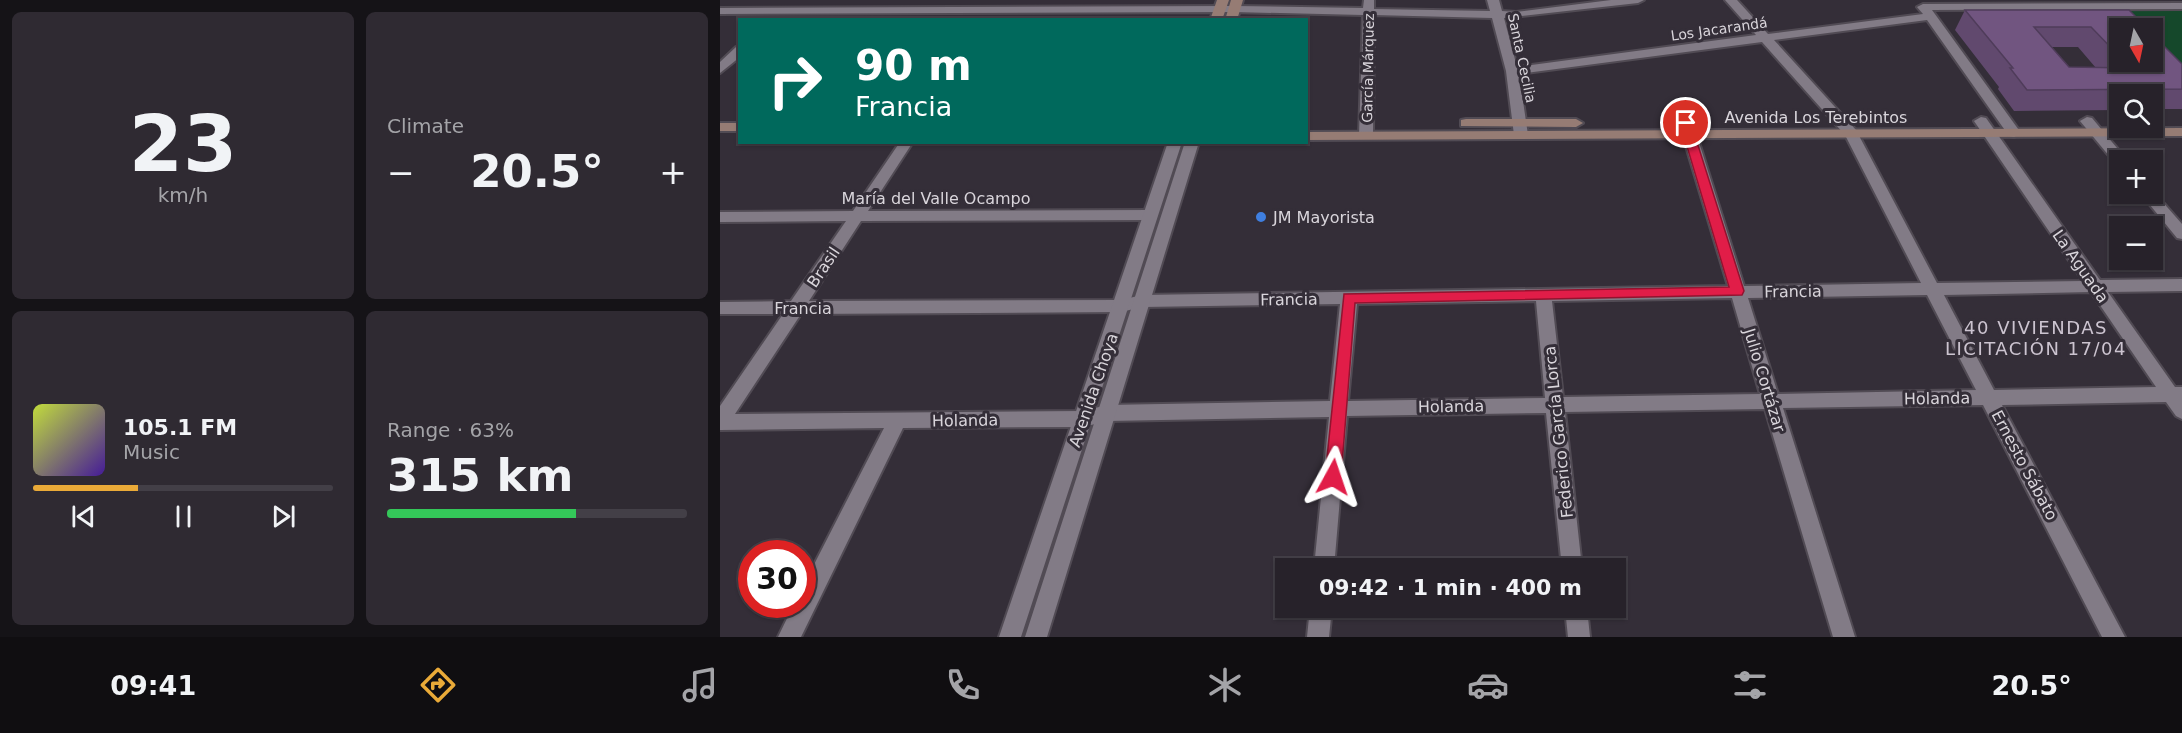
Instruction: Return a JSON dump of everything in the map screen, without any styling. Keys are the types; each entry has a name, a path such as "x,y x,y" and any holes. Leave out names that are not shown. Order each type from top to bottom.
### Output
{"main road":[{"name":"Avenida Los Terebintos","path":"2010,127 2109,121"},
{"path":"2163,121 2182,121"},
{"name":"Avenida Los Terebintos","path":"1308,124 1367,130"},
{"path":"720,127 738,127"},
{"name":"Avenida Los Terebintos","path":"1308,136 1367,130 1688,128 2010,127 2097,132 2182,132"},
{"path":"720,138 738,138"}],"street":[{"path":"774,15 789,0"},
{"name":"Santa Cecilia","path":"1492,0 1512,71 1521,129"},
{"path":"720,11 774,15 995,10 1220,10 1369,5 1516,15 1638,0"},
{"name":"Ernesto Sábato","path":"1731,0 1846,128 2114,637"},
{"path":"2100,3 2115,18"},
{"name":"Los Jacarandá","path":"1512,71 1766,38 1924,8 2100,3 2182,6"},
{"name":"García Márquez","path":"1367,130 1369,5"},
{"path":"1924,8 2010,127"},
{"path":"727,64 738,52"},
{"path":"2087,121 2112,150"},
{"name":"La Aguada","path":"1985,127 2095,286 2176,394 2182,411"},
{"name":"Julio Cortázar","path":"1688,128 1844,637"},
{"name":"Brasil","path":"720,421 906,144"},
{"name":"Avenida Choya","path":"1010,637 1174,144"},
{"name":"Avenida Choya","path":"1036,637 1191,144"},
{"path":"2156,204 2182,234"},
{"name":"María del Valle Ocampo","path":"720,217 1151,215"},
{"name":"Francia","path":"720,308 1121,306 1142,301 2182,285"},
{"name":"Federico García Lorca","path":"1543,295 1571,558"},
{"path":"1325,558 1349,298"},
{"name":"Holanda","path":"720,421 1083,419 1107,413 2176,394"},
{"path":"789,637 898,420"},
{"path":"1318,637 1320,618"},
{"path":"1577,618 1579,637"}],"green space":[{"path":"2111,8 2182,8 2182,78 2163,59 2163,18 2122,18"}],"building":[{"path":"1965,10 2129,10 2137,18 2109,18 2109,46 2091,27 2034,27 2069,67 2109,68 2109,72 2163,72 2163,45 2182,64 2182,89 2163,89 2163,84 2109,84 2109,89 2027,90 2010,68 2013,68"}],"place":[{"name":"JM Mayorista","path":"1261,217"}],"district":[{"name":"40 VIVIENDAS LICITACIÓN 17/04","path":"2036,338"}],"route":[{"path":"1333,477 1349,298 1737,291 1686,123"}]}
